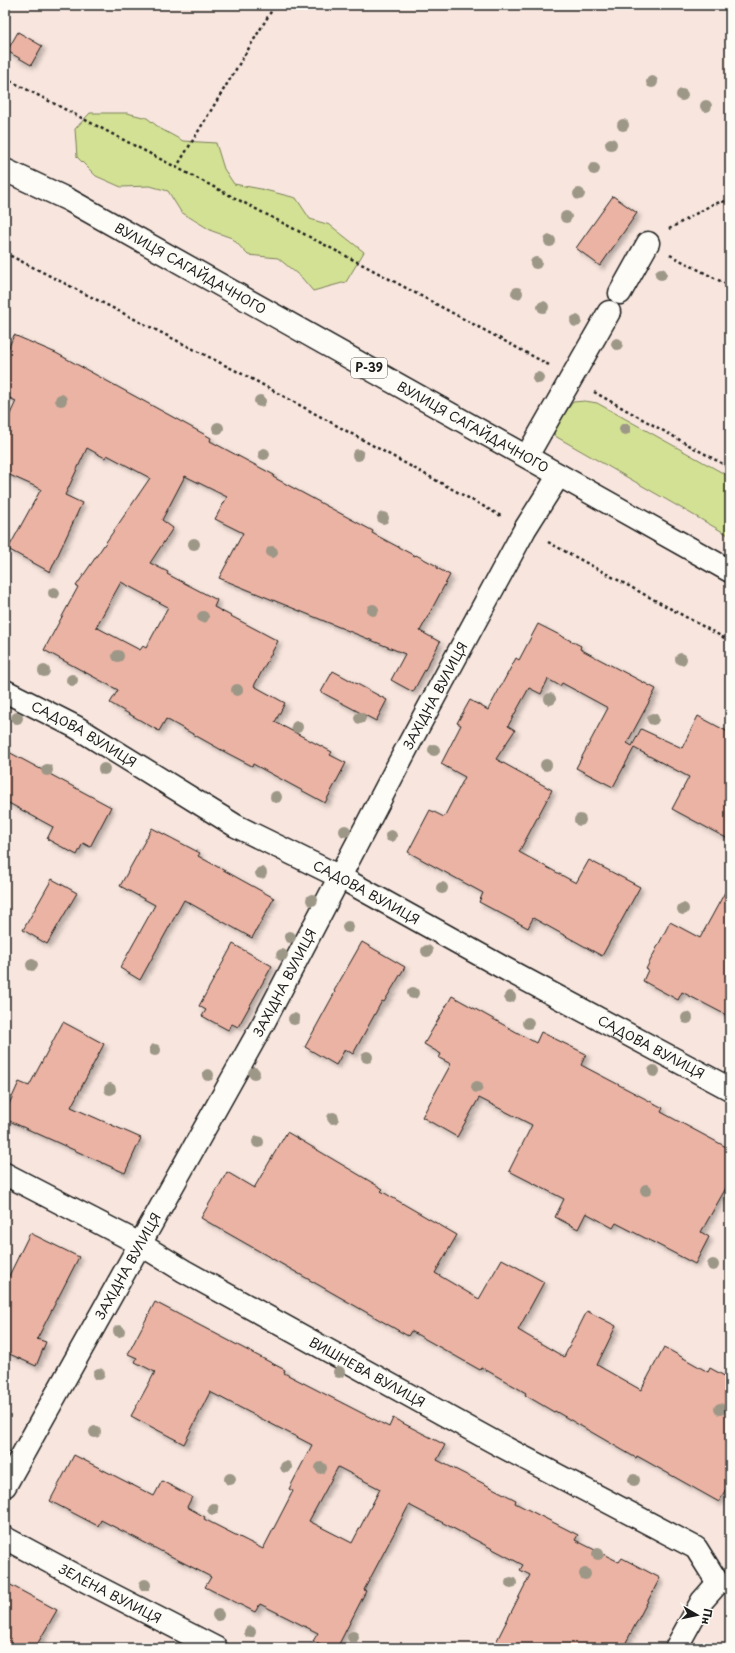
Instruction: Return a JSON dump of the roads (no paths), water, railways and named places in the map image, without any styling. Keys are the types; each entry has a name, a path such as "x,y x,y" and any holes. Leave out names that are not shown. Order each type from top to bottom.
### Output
{"street":[{"name":"ВУЛИЦЯ САГАЙДАЧНОГО","path":"5,170 70,200 730,571"},
{"path":"620,293 648,243"},
{"path":"527,456 609,312"},
{"name":"ЗАХІДНА ВУЛИЦЯ","path":"5,1486 264,1022 409,744 525,529 559,475"},
{"name":"САДОВА ВУЛИЦЯ","path":"5,691 76,727 236,826 340,877 502,967 730,1089"},
{"name":"ВИШНЕВА ВУЛИЦЯ","path":"5,1174 140,1244 184,1271 494,1442 696,1548 724,1583"},
{"name":"ЗЕЛЕНА ВУЛИЦЯ","path":"5,1538 216,1648"},
{"path":"676,1648 702,1601 724,1583"}]}
